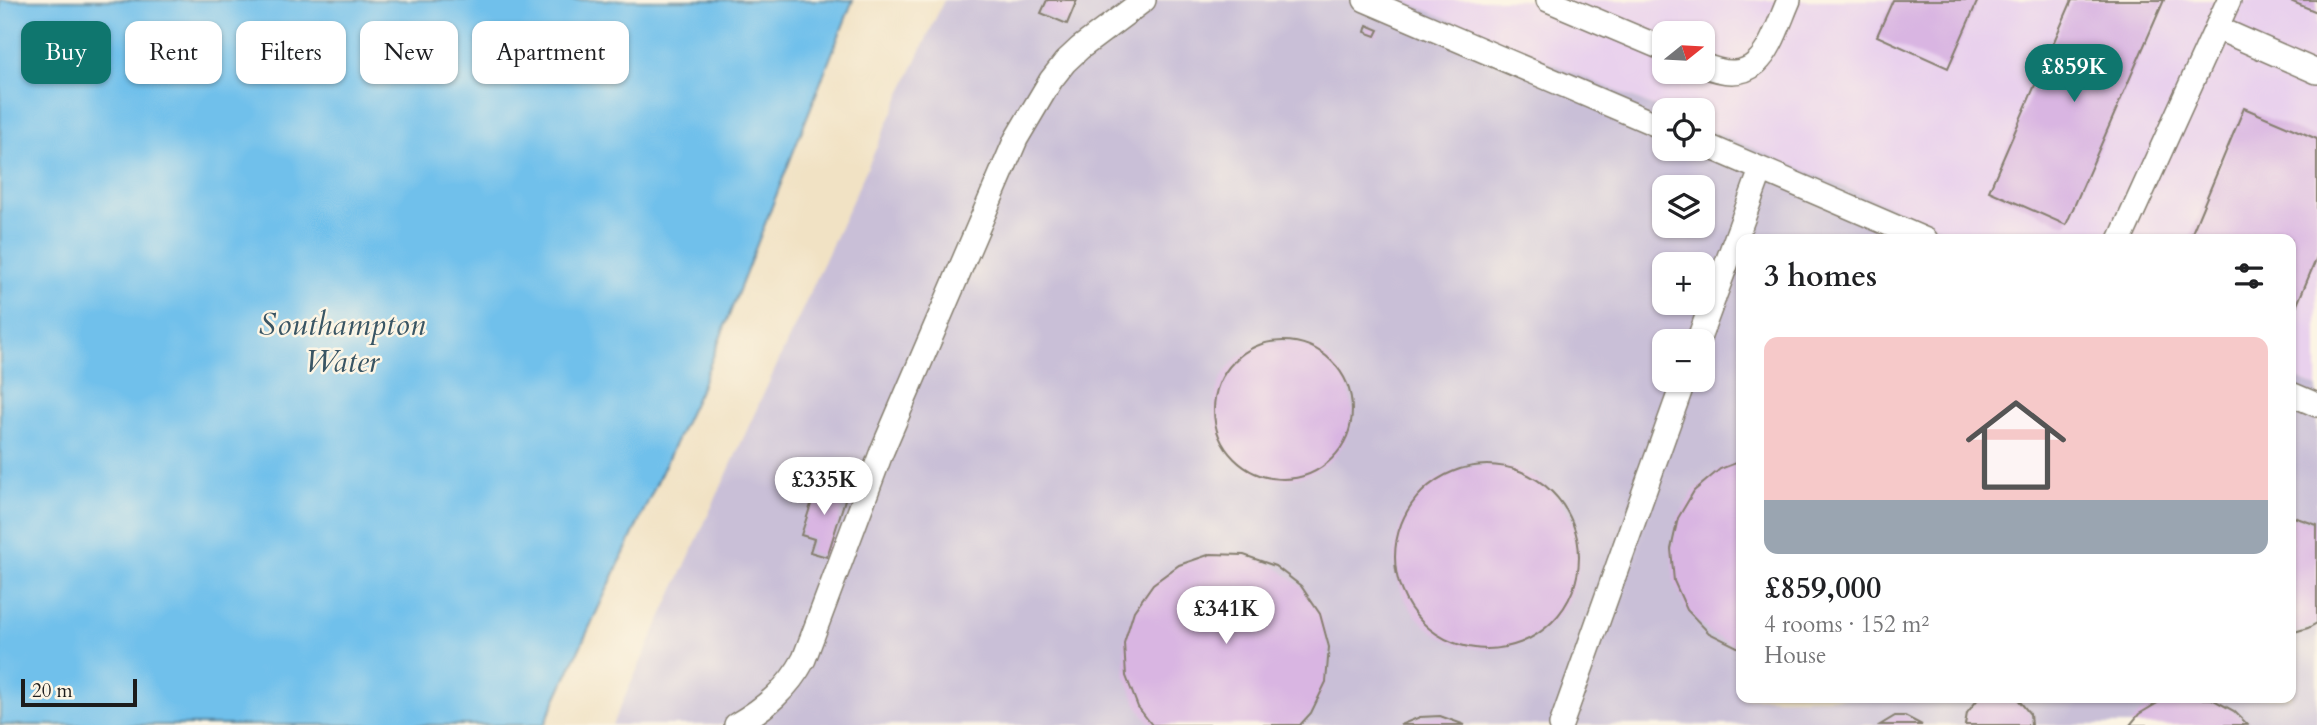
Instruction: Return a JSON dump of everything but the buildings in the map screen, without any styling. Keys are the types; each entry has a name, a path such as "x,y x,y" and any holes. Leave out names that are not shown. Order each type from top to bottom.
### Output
{"lane":[{"path":"745,724 785,688 804,659 882,451 1016,139 1051,80 1066,62 1080,48 1144,0"},
{"path":"1365,0 1652,123"},
{"path":"1548,0 1652,44"},
{"path":"1715,71 1735,74 1750,69 1763,57 1789,0"},
{"path":"2123,234 2229,0"},
{"path":"2217,28 2317,72"},
{"path":"1715,149 1912,234"},
{"path":"1737,234 1761,170"},
{"path":"1702,329 1736,238"},
{"path":"1560,725 1680,392"},
{"path":"2296,396 2317,405"}],"shaded area":[{"path":"944,0 1403,0 1652,106 1652,161 1715,161 1715,132 1955,234 1736,234 1736,703 2296,703 2296,378 2317,387 2317,725 612,725"},
{"path":"1403,0 2317,0 2317,387 2296,378 2296,234 1955,234 1715,132 1715,98 1652,98 1652,106"}],"water":[{"name":"Southampton Water","path":"0,0 853,0 699,392 544,725 0,725"}]}
